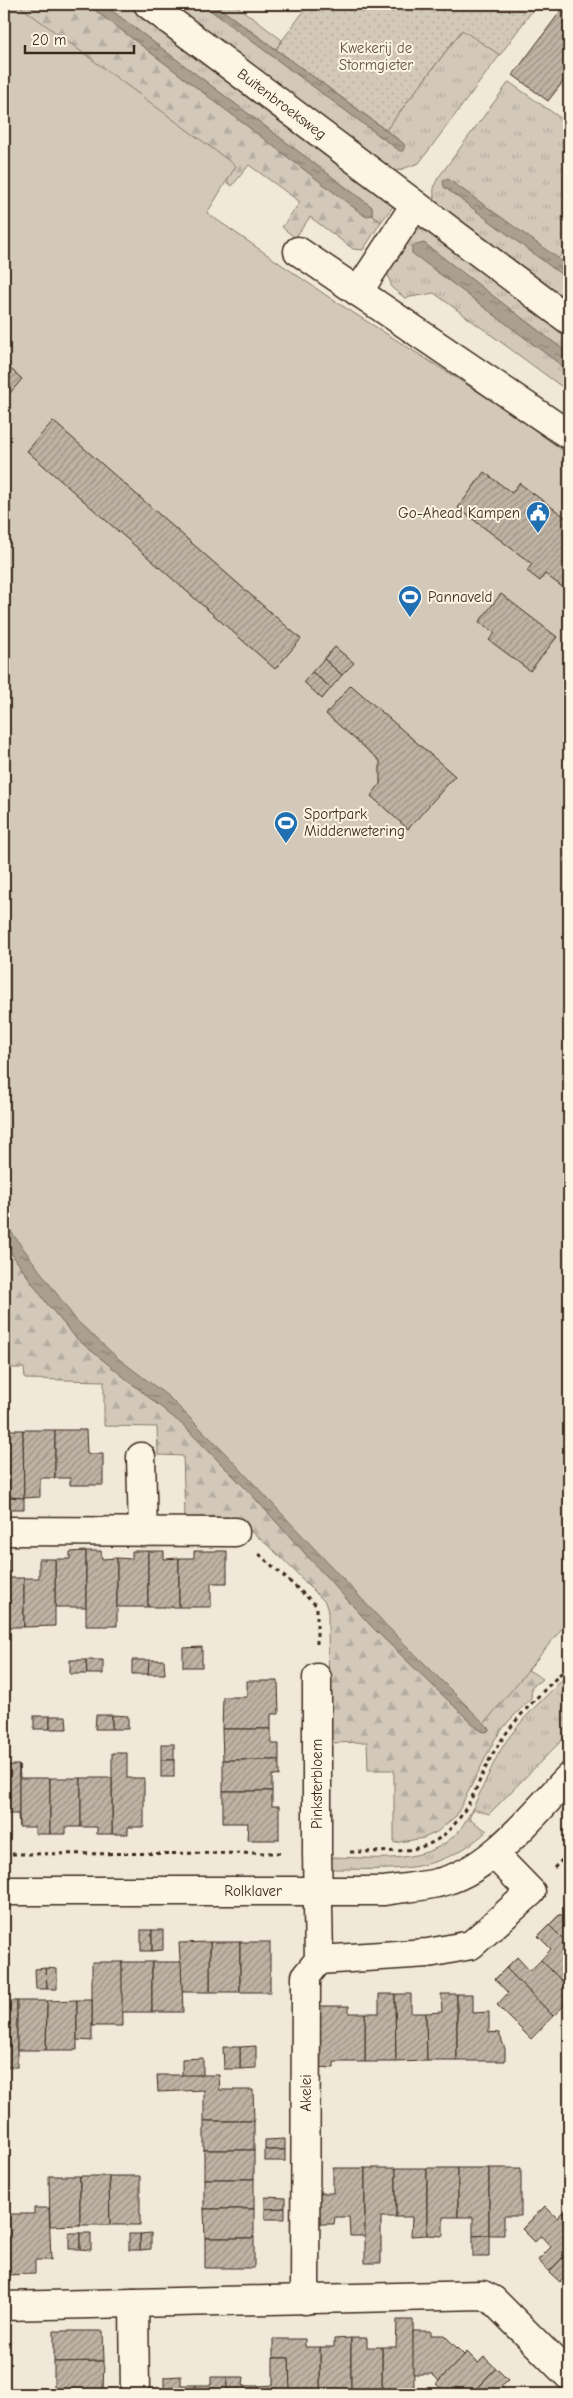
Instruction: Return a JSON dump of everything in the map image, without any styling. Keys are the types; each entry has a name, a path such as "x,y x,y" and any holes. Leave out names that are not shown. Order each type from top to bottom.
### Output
{"street":[{"name":"Buitenbroeksweg","path":"148,4 569,320"},
{"path":"358,292 415,205"},
{"path":"298,251 569,434"},
{"path":"142,1457 143,1532"},
{"path":"4,1531 235,1532"},
{"name":"Pinksterbloem","path":"317,1678 317,1890"},
{"name":"Rolklaver","path":"4,1891 384,1891 439,1883 470,1870 494,1854 569,1777"},
{"path":"317,1890 320,1960 428,1953 470,1944 531,1892 494,1854"},
{"name":"Akelei","path":"306,2300 306,1976 320,1960"},
{"path":"4,2306 483,2296 492,2300 569,2376"},
{"path":"134,2303 136,2394"}],"path":[{"path":"235,1532 317,1606 317,1678"}],"green space":[{"name":"Sportpark Middenwetering","path":"4,4 17,4 236,166 207,213 330,298 510,412 569,455 569,1620 483,1725 290,1529 212,1444 83,1333 4,1233"},
{"path":"10,4 87,4 365,216 372,215 381,222 363,250 353,249 310,217 295,238 282,227 300,202 249,165 232,186"},
{"path":"103,4 134,4 389,195 395,204 381,222 372,215 372,207"},
{"path":"166,4 202,4 400,151 403,143 386,130 463,29 500,55 419,163 391,173"},
{"path":"214,4 234,4 282,40 276,49"},
{"name":"Kwekerij de Stormgieter","path":"309,4 537,4 500,55 462,30 386,130 276,49"},
{"path":"509,82 569,124 569,242 558,259 448,179 444,187 569,280 569,303 562,302 437,207 434,196 434,189 438,178"},
{"path":"425,228 569,330 569,354 424,243 412,249 412,253 569,371 569,392 434,293 405,298 392,288 386,268 406,237"},
{"path":"4,1243 48,1305 77,1339 183,1425 250,1493 373,1628 480,1731 487,1732 490,1729 438,1678 507,1657 543,1679 532,1686 531,1698 495,1739 456,1816 437,1832 424,1838 394,1843 394,1770 368,1770 367,1742 329,1743 328,1611 325,1602 263,1541 236,1522 215,1517 185,1518 183,1456 158,1455 157,1427 104,1426 104,1381 25,1379 24,1368 4,1368"},
{"path":"569,1673 569,1733 489,1814 473,1809 469,1819 487,1831 469,1846 432,1863 412,1867 393,1869 328,1869 329,1857 402,1857 436,1848 451,1839 469,1815 503,1746 510,1736"}],"water":[{"path":"87,4 103,4 372,207 372,215 365,216"},
{"path":"202,4 214,4 403,143 405,145 403,151 400,151"},
{"path":"448,179 569,266 569,280 444,187 443,181"},
{"path":"424,243 569,354 569,371 412,253 412,246"},
{"path":"4,1222 76,1320 119,1359 169,1397 226,1454 388,1627 490,1729 485,1732 480,1731 373,1628 250,1493 183,1425 77,1339 48,1305 4,1243"}],"building":[{"path":"566,4 569,4 569,74 548,101 513,75"},
{"path":"4,363 22,379 4,400"},
{"path":"53,421 301,639 275,669 27,451"},
{"path":"484,472 512,493 519,483 569,520 569,592 545,574 540,581 527,571 532,564 458,508"},
{"path":"501,594 557,637 530,671 489,640 495,633 479,622"},
{"path":"335,647 354,663 342,675 324,659"},
{"path":"324,659 342,675 331,688 312,672"},
{"path":"312,672 331,688 322,699 304,682"},
{"path":"351,685 455,776 408,829 371,796 380,784 380,761 326,714"},
{"path":"4,1430 23,1430 24,1498 8,1497 9,1479 4,1479"},
{"path":"23,1430 55,1430 55,1478 40,1478 40,1497 24,1498"},
{"path":"55,1430 86,1430 87,1454 103,1454 103,1485 70,1485 70,1478 55,1478"},
{"path":"8,1497 24,1498 24,1509 8,1509"},
{"path":"86,1551 86,1607 55,1607 55,1559 70,1559 70,1552"},
{"path":"86,1551 101,1551 102,1559 117,1558 117,1626 86,1626"},
{"path":"132,1551 148,1551 148,1607 117,1607 117,1558 132,1559"},
{"path":"148,1551 164,1551 164,1559 179,1558 179,1607 148,1607"},
{"path":"194,1551 227,1551 227,1583 211,1583 211,1607 179,1607 179,1558 194,1558"},
{"path":"4,1559 8,1559 8,1578 24,1578 24,1627 4,1627"},
{"path":"39,1559 55,1559 55,1626 24,1627 24,1578 39,1578"},
{"path":"202,1647 202,1667 183,1667 183,1648"},
{"path":"70,1660 86,1660 87,1674 70,1674"},
{"path":"86,1660 103,1660 103,1674 87,1674"},
{"path":"132,1660 149,1660 148,1674 132,1674"},
{"path":"149,1660 164,1660 165,1674 148,1674"},
{"path":"247,1681 278,1681 279,1714 271,1714 271,1729 222,1729 223,1697 247,1697"},
{"path":"96,1715 112,1715 112,1729 95,1729"},
{"path":"112,1715 128,1716 128,1729 112,1729"},
{"path":"34,1716 50,1716 50,1729 34,1729"},
{"path":"50,1716 66,1716 67,1729 50,1729"},
{"path":"222,1729 271,1729 271,1744 279,1744 279,1760 223,1760"},
{"path":"161,1744 174,1744 174,1760 161,1760"},
{"path":"112,1753 127,1753 127,1778 144,1778 144,1827 128,1827 128,1834 112,1834"},
{"path":"161,1760 174,1760 174,1777 161,1777"},
{"path":"223,1760 279,1760 279,1776 272,1775 272,1791 223,1791"},
{"path":"4,1765 19,1765 19,1827 18,1814 4,1814"},
{"path":"19,1765 20,1778 50,1778 50,1834 35,1834 35,1827 19,1827"},
{"path":"50,1778 81,1778 81,1827 66,1827 66,1834 50,1834"},
{"path":"81,1778 112,1778 112,1834 97,1834 97,1827 81,1827"},
{"path":"223,1791 272,1791 272,1806 279,1806 279,1840 247,1840 248,1823 223,1823"},
{"path":"560,1914 569,1922 569,1945 549,1925"},
{"path":"549,1925 569,1945 569,1988 541,1960 551,1949 538,1936"},
{"path":"141,1930 152,1930 152,1951 141,1951"},
{"path":"152,1930 163,1930 163,1950 152,1951"},
{"path":"210,1942 240,1942 240,1992 210,1992"},
{"path":"210,1942 210,1992 182,1992 179,1943"},
{"path":"240,1942 270,1942 270,1992 240,1992"},
{"path":"517,1957 530,1971 541,1960 569,1988 569,2001 553,2016 506,1968"},
{"path":"92,1962 122,1962 123,2026 92,2026"},
{"path":"122,1962 152,1962 152,2012 122,2012"},
{"path":"152,1962 181,1962 183,2012 152,2012"},
{"path":"46,1968 57,1969 57,1989 47,1989"},
{"path":"46,1968 47,1989 36,1989 35,1969"},
{"path":"506,1968 553,2016 531,2039 497,2005 508,1993 495,1979"},
{"path":"379,1994 395,1994 396,2062 365,2062 365,2013 379,2013"},
{"path":"395,1994 411,1994 411,2013 426,2013 427,2061 396,2062"},
{"path":"441,1994 457,1994 457,2061 427,2061 426,2013 442,2012"},
{"path":"457,1994 473,1994 473,2013 489,2012 489,2032 499,2033 505,2049 505,2061 457,2061"},
{"path":"77,2000 77,2050 46,2050 47,2001"},
{"path":"77,2000 92,2000 92,2041 77,2040"},
{"path":"4,2001 17,2001 17,2067 4,2067"},
{"path":"17,2001 47,2001 46,2050 17,2050"},
{"path":"316,2006 349,2006 349,2013 365,2013 365,2062 334,2062 334,2068 316,2067"},
{"path":"256,2046 256,2068 240,2069 240,2047"},
{"path":"223,2047 240,2047 240,2069 224,2069"},
{"path":"203,2058 203,2075 182,2076 182,2059"},
{"path":"157,2075 219,2075 220,2090 253,2090 254,2121 204,2121 204,2090 158,2092"},
{"path":"204,2121 254,2121 254,2150 204,2150"},
{"path":"285,2139 285,2150 265,2150 265,2140"},
{"path":"204,2150 254,2150 254,2179 204,2179"},
{"path":"265,2150 285,2150 285,2161 265,2161"},
{"path":"333,2168 365,2168 365,2236 350,2236 349,2217 335,2217 334,2224 317,2224 317,2193 333,2193"},
{"path":"365,2168 396,2168 396,2217 381,2217 381,2263 365,2263"},
{"path":"396,2168 427,2168 427,2235 411,2236 412,2217 396,2217"},
{"path":"427,2168 458,2168 458,2217 443,2217 443,2236 427,2235"},
{"path":"458,2168 489,2168 489,2235 473,2236 473,2217 458,2217"},
{"path":"489,2168 521,2168 521,2216 504,2216 504,2235 489,2235"},
{"path":"49,2176 80,2176 80,2225 50,2226"},
{"path":"80,2176 109,2176 110,2225 80,2225"},
{"path":"109,2176 140,2176 140,2225 110,2225"},
{"path":"204,2179 254,2179 254,2209 204,2209"},
{"path":"265,2197 285,2198 285,2208 265,2209"},
{"path":"569,2205 569,2251 549,2272 538,2260 551,2247 541,2236 535,2242 522,2229 545,2206 557,2218"},
{"path":"34,2208 49,2208 51,2260 35,2260 35,2274 4,2275 5,2214 34,2214"},
{"path":"285,2208 285,2219 265,2219 265,2209"},
{"path":"204,2209 254,2209 254,2238 205,2238"},
{"path":"69,2233 80,2233 80,2249 69,2249"},
{"path":"80,2233 91,2233 91,2250 80,2249"},
{"path":"151,2233 151,2249 140,2250 140,2234"},
{"path":"129,2234 140,2234 140,2250 129,2250"},
{"path":"489,2235 489,2257 473,2257 473,2236"},
{"path":"205,2238 254,2238 254,2268 205,2268"},
{"path":"569,2251 569,2273 560,2282 549,2272"},
{"path":"397,2320 413,2320 414,2392 382,2392 382,2347 396,2347"},
{"path":"54,2331 103,2331 104,2361 54,2362"},
{"path":"413,2331 431,2331 431,2335 444,2335 465,2356 440,2382 432,2374 413,2374"},
{"path":"351,2338 351,2392 320,2392 320,2347 334,2347 334,2339"},
{"path":"351,2338 367,2338 367,2347 382,2347 382,2392 351,2392"},
{"path":"273,2339 305,2339 305,2347 320,2347 320,2392 289,2391 289,2358 273,2358"},
{"path":"467,2352 478,2363 484,2357 496,2368 471,2394 447,2394 436,2384"},
{"path":"273,2358 289,2358 290,2394 258,2394 258,2386 273,2385"},
{"path":"104,2361 103,2391 54,2391 54,2362"},
{"path":"496,2368 508,2380 501,2386 509,2394 471,2394"},
{"path":"181,2376 181,2385 196,2385 196,2394 164,2394 164,2377"},
{"path":"211,2377 227,2377 227,2394 196,2394 196,2385 211,2385"},
{"path":"227,2377 244,2377 243,2386 258,2386 258,2394 227,2394"},
{"path":"54,2391 103,2391 104,2394 54,2394"}],"place":[{"name":"Go-Ahead Kampen","path":"538,534"},
{"name":"Pannaveld","path":"410,618"},
{"name":"Sportpark Middenwetering","path":"286,844"}]}
